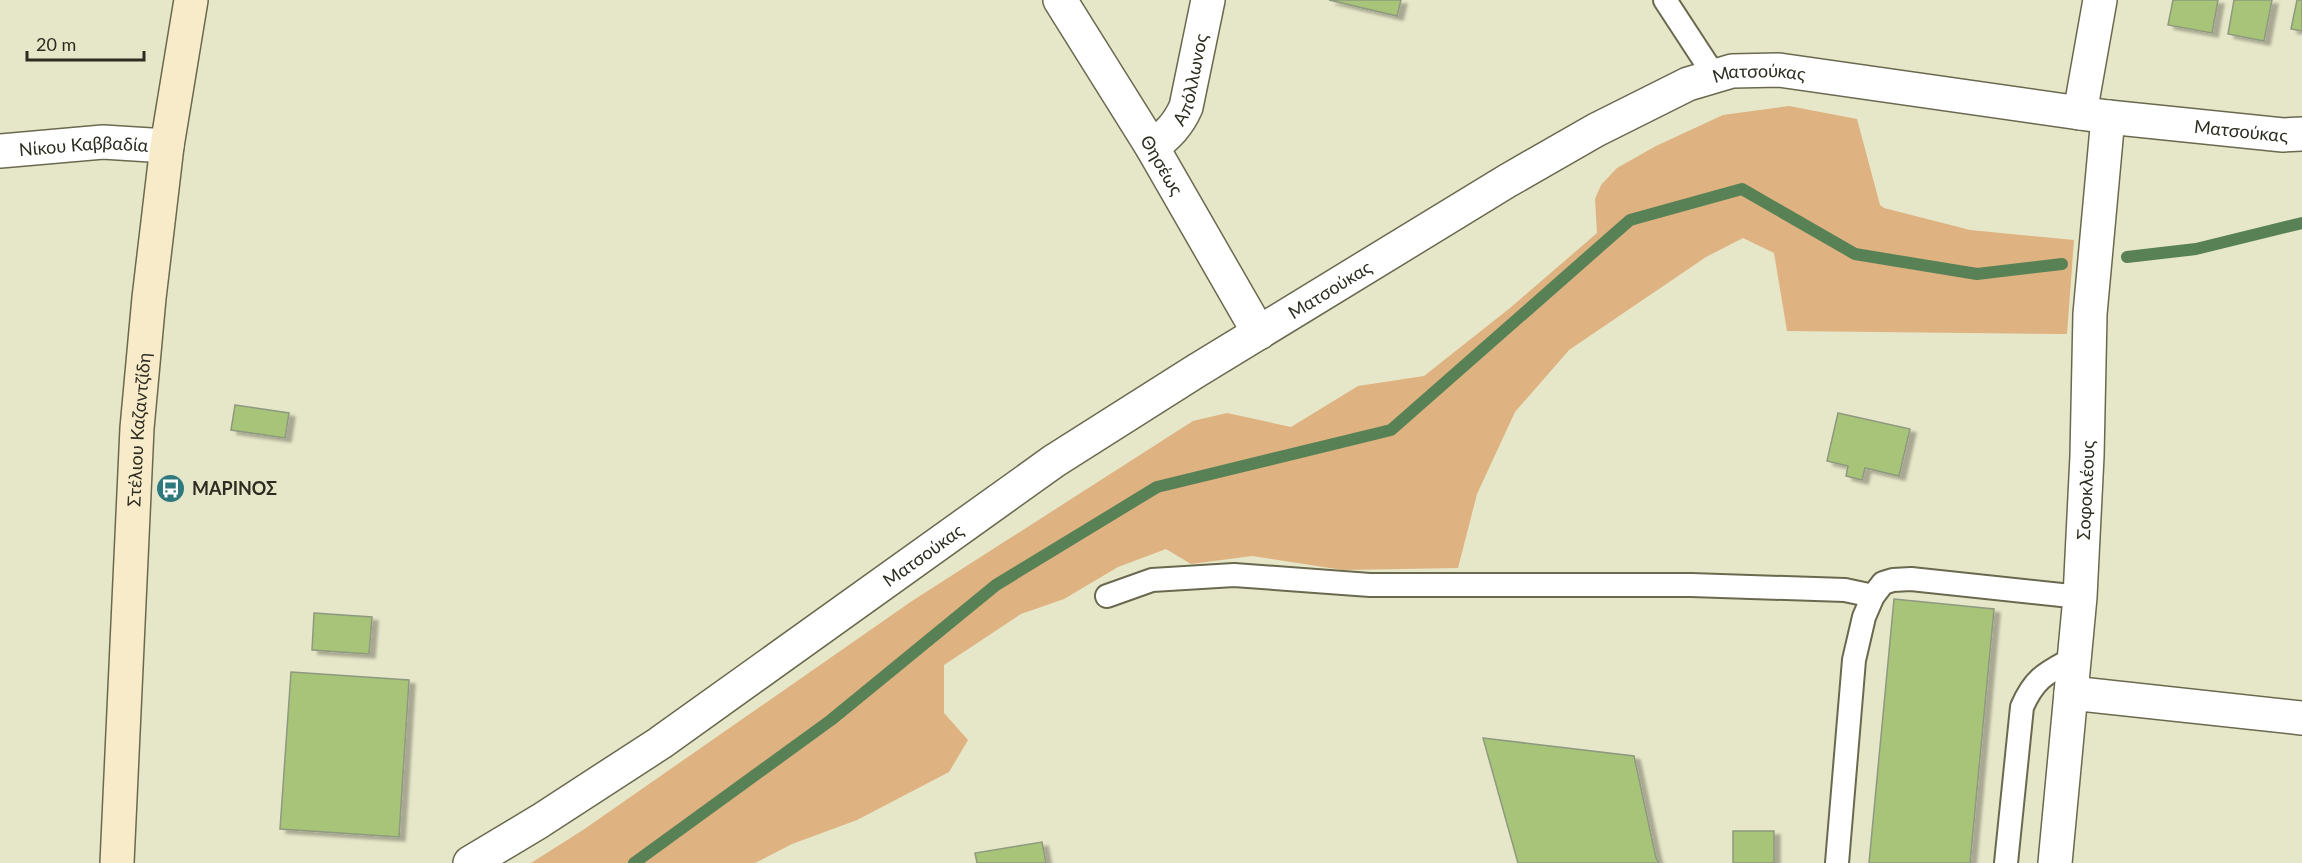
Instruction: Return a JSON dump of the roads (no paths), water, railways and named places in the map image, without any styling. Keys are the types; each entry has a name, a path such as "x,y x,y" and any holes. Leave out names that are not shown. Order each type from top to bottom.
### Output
{"main road":[{"name":"Στέλιου Καζαντζίδη","path":"117,863 137,429 149,298 167,147 191,0"}],"street":[{"name":"Θησέως","path":"1060,0 1152,147 1259,333"},
{"name":"Απόλλωνος","path":"1152,147 1179,123 1186,107 1208,0"},
{"name":"Σοφοκλέους","path":"2055,863 2080,597 2087,456 2094,115 2100,0"},
{"name":"Ματσούκας","path":"470,863 540,821 660,743 1054,461 1259,333 1596,130 1659,96 1714,75 1754,70 1779,70 2094,115 2283,135 2302,134"},
{"name":"Νίκου Καββαδία","path":"0,151 103,142 167,147"},
{"path":"2071,693 2302,718"}],"lane":[{"path":"1665,0 1714,75"},
{"path":"1107,596 1152,580 1234,574 1370,585 1691,585 1845,590 1873,596"},
{"path":"1837,863 1854,660 1864,617 1873,596 1883,583 1911,579 2080,597"},
{"path":"2006,863 2022,707 2030,688 2044,675 2074,658"}],"waterway":[{"path":"634,863 831,720 996,585 1157,487 1391,430 1630,220 1742,189 1855,254 1977,274 2062,264"},
{"path":"2127,257 2196,249 2302,223"}],"place":[{"name":"ΜΑΡΙΝΟΣ","path":"171,488"}]}
